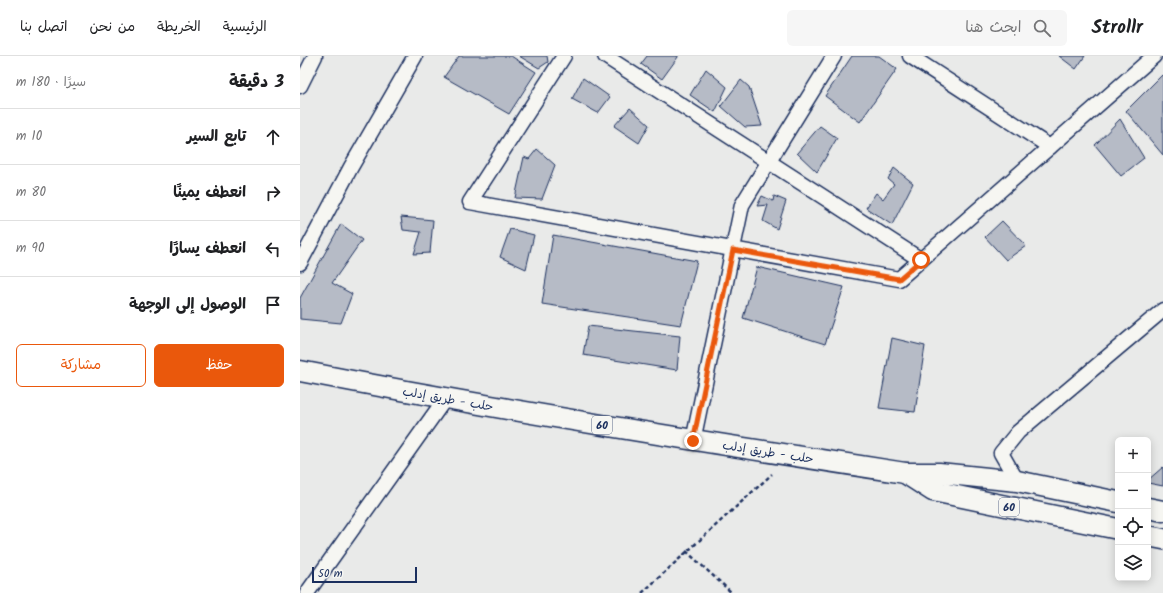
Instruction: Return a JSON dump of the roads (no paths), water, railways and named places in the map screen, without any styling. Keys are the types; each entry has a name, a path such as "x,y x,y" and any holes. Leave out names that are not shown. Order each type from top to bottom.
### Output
{"highway":[{"name":"حلب - طريق إدلب","path":"300,371 445,399 693,441 905,473 939,473 1018,481 1115,501"},
{"name":"60","path":"905,473 933,491 1115,529"},
{"path":"1151,509 1163,511"},
{"path":"1151,537 1163,539"}],"street":[{"path":"300,86 316,56"},
{"path":"300,263 351,167 415,56"},
{"path":"564,56 470,202 899,279 1154,56"},
{"path":"605,56 921,260"},
{"path":"693,441 742,204 834,56"},
{"path":"910,56 1050,147"},
{"path":"1018,481 1002,453 1018,432 1163,310"},
{"path":"307,593 445,399"}]}
